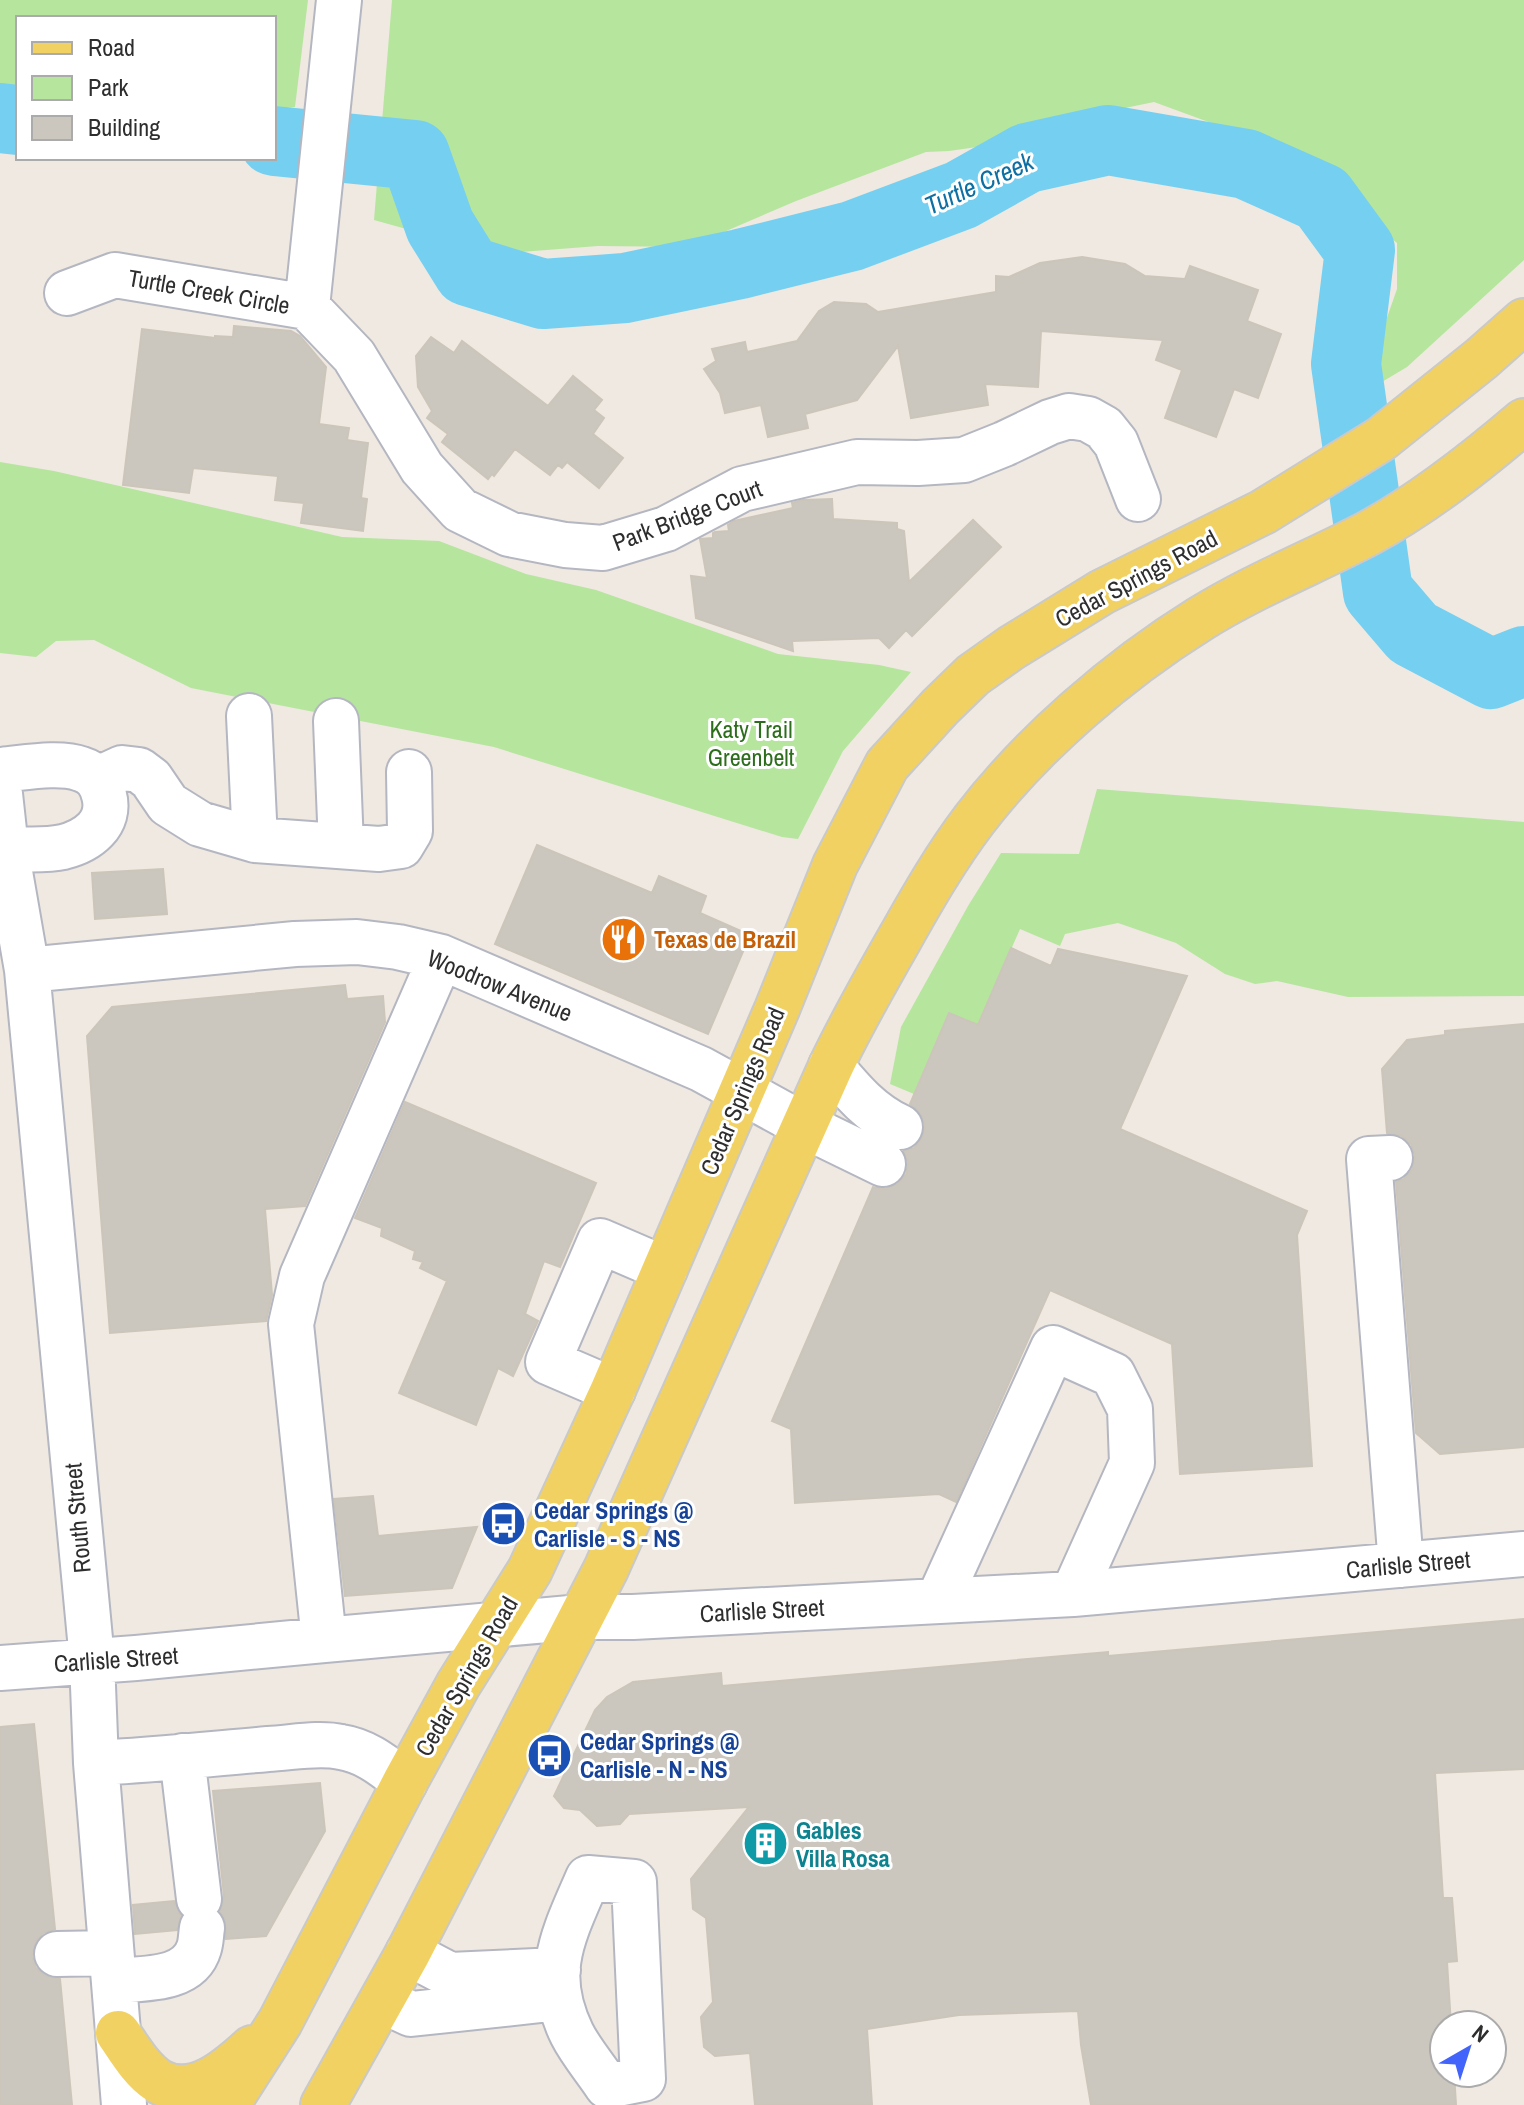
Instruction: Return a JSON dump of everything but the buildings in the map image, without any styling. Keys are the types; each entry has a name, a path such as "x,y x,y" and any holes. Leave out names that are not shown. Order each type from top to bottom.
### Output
{"main road":[{"name":"Cedar Springs Road","path":"227,2105 280,2022 458,1685 530,1570 613,1390 777,1009 835,865 887,765 973,675 1011,648 1102,592 1263,512 1381,439 1524,321"},
{"path":"323,2105 383,2001 606,1569 831,1066 864,1000 938,870 1013,773 1077,712 1136,663 1200,619 1278,576 1369,533 1440,488 1510,432"},
{"path":"118,2033 141,2066 157,2080 168,2085 195,2087 232,2067 280,2022"}],"street":[{"path":"307,307 339,0"},
{"name":"Turtle Creek Circle","path":"67,293 115,275 307,307"},
{"name":"Park Bridge Court","path":"307,307 354,356 422,468 460,510 509,534 565,545 603,548 666,529 742,489 857,462 964,460 1069,416 1088,419 1104,428 1116,443 1138,499"},
{"path":"249,716 255,840"},
{"path":"336,721 341,846"},
{"path":"0,770 67,765 84,769 98,779 106,799 103,821 90,837 61,848 6,849"},
{"path":"98,779 122,768 139,770 151,779 168,804 200,824 255,840 379,849 401,846 410,831 409,772"},
{"name":"Routh Street","path":"0,794 23,951 92,1660 96,1763 124,2105"},
{"name":"Woodrow Avenue","path":"23,951 357,942 398,947 441,957 701,1069 805,1126 892,1145 883,1119 863,1103 831,1066"},
{"path":"324,1640 291,1324 302,1276 441,957"},
{"path":"1390,1158 1369,1159 1395,1346 1401,1565"},
{"path":"613,1390 548,1362 588,1268 600,1241 665,1269"},
{"path":"938,1601 1053,1348 1113,1375 1130,1409 1132,1463 1073,1594"},
{"name":"Carlisle Street","path":"0,1668 581,1617 633,1617 1073,1594 1524,1554"},
{"path":"96,1763 339,1746 375,1759 405,1782"},
{"path":"57,1954 112,1967 171,1975 192,1961 199,1949 200,1913 182,1756"},
{"path":"383,2001 411,2014 558,1984 450,1975 408,1953"}],"green space":[{"path":"0,0 308,0 295,107 276,109 276,16 16,16 16,99 0,98"},
{"path":"392,0 1524,0 1524,260 1407,367 1360,395 1397,289 1397,243 1282,149 1154,102 1096,114 1012,142 926,152 796,201 689,247 598,246 496,254 374,220"},
{"name":"Katy Trail Greenbelt","path":"0,462 54,471 342,537 439,541 526,574 596,590 778,654 879,665 911,672 843,751 798,839 782,837 494,747 191,688 94,640 56,641 36,657 0,653"},
{"path":"1097,789 1524,822 1524,996 1348,997 1277,981 1255,984 1225,974 1176,943 1118,923 1065,934 1060,946 1020,929 978,1025 949,1013 914,1094 890,1084 901,1027 1001,853 1079,854"}],"waterway":[{"name":"Turtle Creek","path":"0,118 16,120"},
{"name":"Turtle Creek","path":"276,141 415,155 440,226 468,271 543,294 625,288 852,236 961,195 1027,158 1108,140 1246,164 1322,198 1360,250 1346,364 1378,592 1413,633 1491,674 1524,661"}],"place":[{"name":"Texas de Brazil","path":"623,939"},
{"name":"Cedar Springs @ Carlisle - S - NS","path":"503,1524"},
{"name":"Cedar Springs @ Carlisle - N - NS","path":"549,1755"},
{"name":"Gables Villa Rosa","path":"765,1844"}]}
